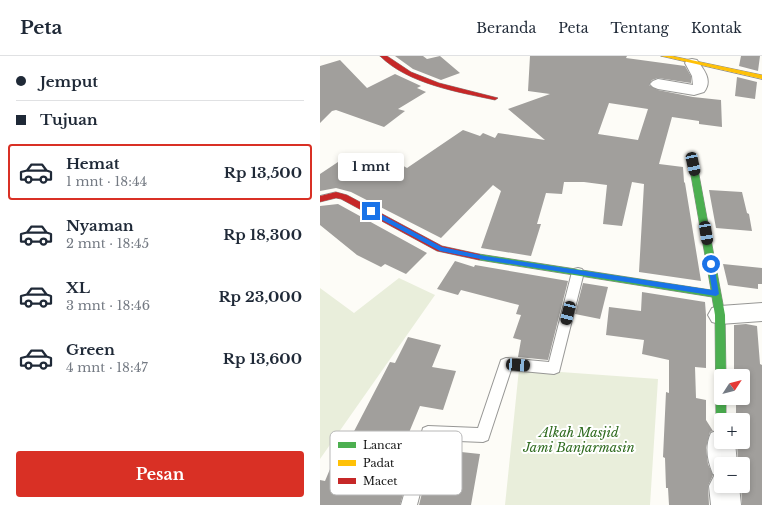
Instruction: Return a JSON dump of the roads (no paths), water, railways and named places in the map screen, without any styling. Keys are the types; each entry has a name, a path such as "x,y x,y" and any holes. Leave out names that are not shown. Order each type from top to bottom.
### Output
{"street":[{"path":"383,56 394,66 413,77 465,92 495,98"},
{"path":"664,56 762,77"},
{"path":"658,84 699,90 701,87 701,79 692,63"},
{"path":"693,164 718,304 721,413"},
{"path":"320,199 336,195 344,197 440,249 485,258 578,272 718,304 762,312"},
{"path":"725,493 726,505"}],"lane":[{"path":"462,434 483,435 506,364 554,368 578,272"},
{"path":"408,505 411,495"}],"park label":[{"name":"Alkah Masjid Jami Banjarmasin","path":"579,440"}]}
